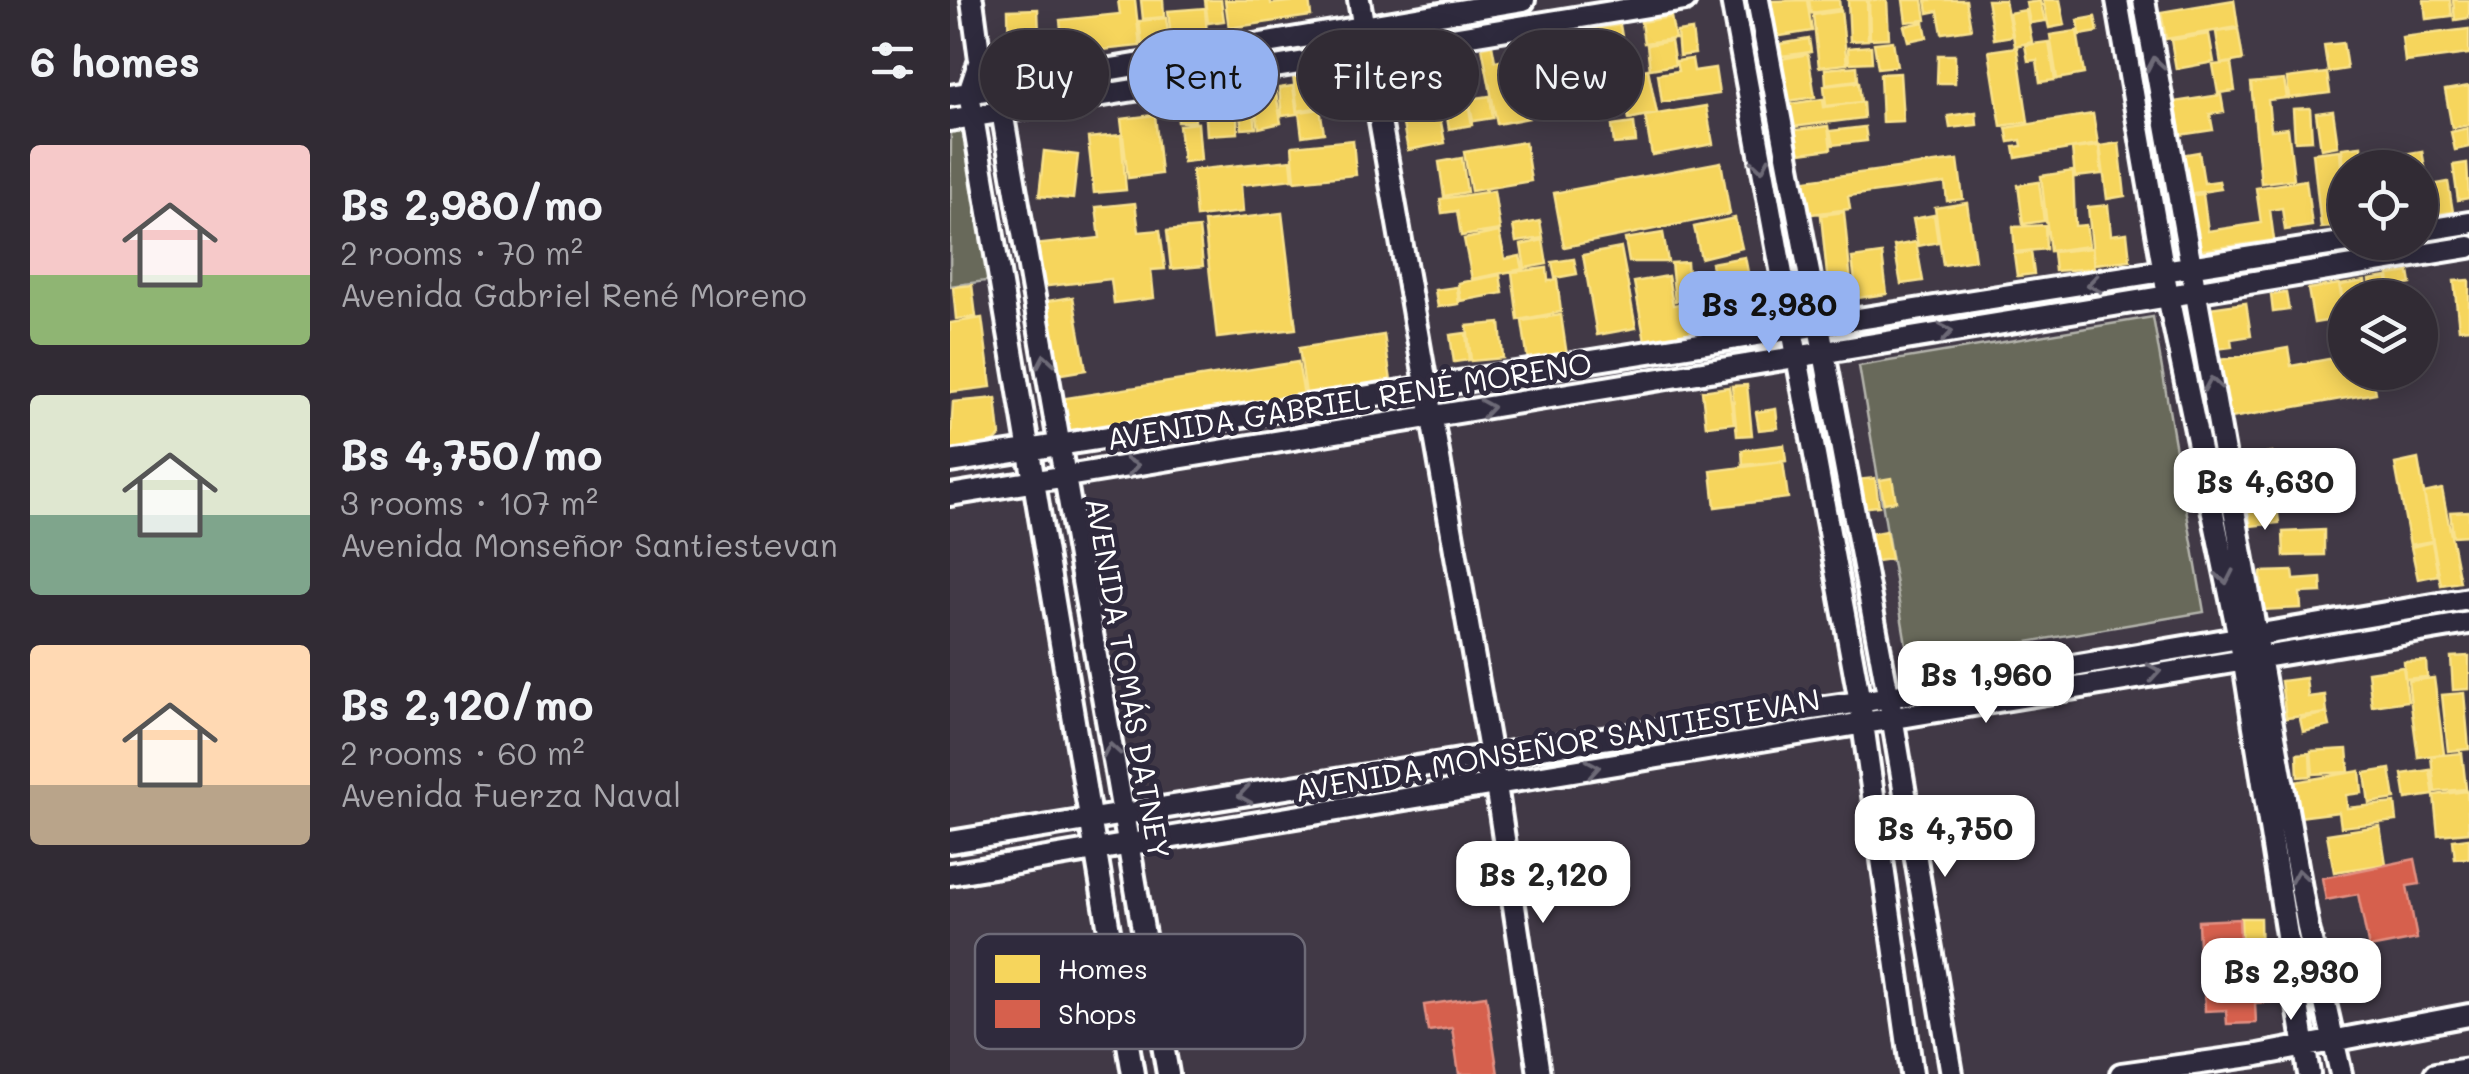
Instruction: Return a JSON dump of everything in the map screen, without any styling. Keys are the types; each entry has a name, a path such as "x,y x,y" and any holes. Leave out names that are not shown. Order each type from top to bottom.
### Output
{"street":[{"name":"AVENIDA TOMÁS DATNEY","path":"972,0 980,60 959,95 973,116 1112,934"},
{"path":"1358,0 1364,30"},
{"path":"1109,69 1524,0"},
{"path":"1479,34 1685,0"},
{"path":"1732,0 1862,712 1912,1074"},
{"path":"1758,0 1889,706 1952,1074"},
{"path":"2117,0 2168,296 2250,646 2341,1074"},
{"path":"2144,0 2250,646 2309,1074"},
{"path":"1109,94 1298,63"},
{"path":"950,120 980,115"},
{"name":"AVENIDA TOMÁS DATNEY","path":"1003,120 1143,934"},
{"path":"1380,120 1491,755 1539,1074"},
{"path":"2438,228 2469,223"},
{"name":"AVENIDA GABRIEL RENÉ MORENO","path":"950,462 2328,245"},
{"name":"AVENIDA GABRIEL RENÉ MORENO","path":"950,495 2469,247"},
{"name":"AVENIDA MONSEÑOR SANTIESTEVAN","path":"950,874 1496,785 1889,706 2250,646 2469,600"},
{"name":"AVENIDA MONSEÑOR SANTIESTEVAN","path":"2250,646 2469,623"},
{"name":"AVENIDA MONSEÑOR SANTIESTEVAN","path":"950,842 1491,755 1862,712"},
{"path":"2120,1074 2304,1046 2469,1015"},
{"name":"AVENIDA TOMÁS DATNEY","path":"1130,1049 1134,1074"},
{"name":"AVENIDA TOMÁS DATNEY","path":"1164,1049 1168,1074"},
{"path":"2436,1074 2469,1069"}],"green space":[{"path":"951,129 968,134 993,280 950,286"},
{"path":"2153,317 2204,612 1909,662 1859,366"}],"building: Homes":[{"path":"1118,0 1135,0 1138,30 1129,30 1129,47 1109,49 1109,30 1061,30 1060,20 1120,14"},
{"path":"1141,0 1163,0 1164,17 1143,19"},
{"path":"1205,0 1221,0 1224,21 1208,23"},
{"path":"1225,0 1270,0 1271,4 1309,0 1311,16 1229,28"},
{"path":"1807,0 1812,31 1774,37 1768,1"},
{"path":"1809,0 1839,0 1840,9 1811,13"},
{"path":"1848,0 1867,0 1868,40 1850,41"},
{"path":"1869,0 1887,0 1889,38 1870,39"},
{"path":"1903,0 1923,0 1926,20 1906,22"},
{"path":"1926,0 1966,0 1971,29 1942,33 1938,11 1928,13"},
{"path":"1987,0 2005,0 2012,36 1994,39"},
{"path":"2043,0 2060,0 2065,25 2049,28"},
{"path":"2234,0 2238,27 2166,39 2161,12"},
{"path":"2424,0 2450,0 2452,16 2426,19"},
{"path":"2453,0 2469,0 2469,18 2455,20"},
{"path":"2040,1 2045,21 2030,23 2026,3"},
{"path":"1205,8 1207,30 1170,30 1168,11"},
{"path":"1038,9 1039,30 1008,30 1008,10"},
{"path":"2026,10 2032,42 2015,46 2009,13"},
{"path":"1841,11 1847,64 1819,67 1813,15"},
{"path":"1671,17 1675,39 1644,43 1641,22"},
{"path":"2095,17 2098,32 2080,35 2078,20"},
{"path":"1166,18 1168,30 1140,30 1139,21"},
{"path":"1924,22 1927,37 1908,41 1904,26"},
{"path":"1620,25 1621,30 1588,30"},
{"path":"2238,29 2243,60 2221,64 2216,32"},
{"path":"2469,29 2469,54 2405,62 2402,37"},
{"path":"1692,30 1695,54 1679,56 1677,32"},
{"path":"2077,31 2084,74 2057,79 2050,35"},
{"path":"2209,34 2214,62 2176,69 2171,40"},
{"path":"1809,39 1811,52 1782,56 1780,44"},
{"path":"1671,41 1675,65 1650,69 1647,45"},
{"path":"1893,41 1897,66 1878,68 1874,43"},
{"path":"2049,42 2055,80 2040,82 2037,60 2028,61 2025,45"},
{"path":"2343,43 2347,69 2328,72 2324,45"},
{"path":"1492,45 1495,61 1499,60 1499,120 1518,120 1497,124 1482,47"},
{"path":"1871,46 1872,62 1849,63 1848,48"},
{"path":"2017,47 2028,122 2001,126 1989,51"},
{"path":"1808,54 1815,97 1788,101 1781,59"},
{"path":"1938,55 1955,55 1955,83 1937,83"},
{"path":"1692,59 1694,71 1715,68 1719,94 1662,102 1658,74 1678,71 1676,61"},
{"path":"2231,63 2235,91 2218,93 2213,65"},
{"path":"1857,66 1858,80 1826,84 1825,69"},
{"path":"1648,69 1657,113 1643,116 1643,70"},
{"path":"1900,73 1903,121 1882,122 1880,74"},
{"path":"2327,73 2330,93 2289,98 2287,78"},
{"path":"1298,75 1298,111 1293,76"},
{"path":"2284,80 2287,98 2268,100 2271,130 2288,128 2294,179 2261,183 2251,83"},
{"path":"1859,82 1861,102 1826,106 1824,86"},
{"path":"1293,86 1297,114 1282,116 1279,88"},
{"path":"2469,86 2469,125 2452,128 2445,90"},
{"path":"2221,95 2224,112 2210,114 2213,130 2179,135 2174,102"},
{"path":"1490,96 1493,118 1473,121 1479,120 1479,98"},
{"path":"1823,99 1824,107 1863,102 1864,118 1792,127 1789,104"},
{"path":"1278,105 1281,123 1259,128 1257,120 1278,120"},
{"path":"1706,106 1713,144 1652,155 1645,116"},
{"path":"2310,108 2312,140 2295,141 2293,109"},
{"path":"2333,111 2338,146 2321,149 2316,113"},
{"path":"1976,112 1977,125 1950,128 1948,116"},
{"path":"2093,114 2098,144 2016,158 2014,147 2022,146 2021,140 2009,142 2006,128"},
{"path":"1121,119 1156,120 1161,174 1128,178"},
{"path":"1206,120 1237,120 1238,133 1207,135"},
{"path":"1241,120 1255,120 1256,128 1242,129"},
{"path":"1300,120 1322,120 1324,133 1302,136"},
{"path":"1402,120 1441,120 1445,143 1408,150"},
{"path":"1448,120 1471,120 1472,125 1449,129"},
{"path":"1198,123 1201,160 1183,162 1179,125"},
{"path":"1634,123 1636,142 1614,144 1612,126"},
{"path":"1828,126 1831,149 1792,154 1789,131"},
{"path":"1865,127 1867,141 1833,145 1830,131"},
{"path":"2468,128 2469,147 2455,150 2451,132"},
{"path":"1121,135 1126,190 1094,193 1088,138"},
{"path":"1353,140 1356,175 1295,181 1292,146"},
{"path":"1525,142 1531,181 1471,191 1464,152"},
{"path":"2119,143 2125,196 2107,199 2100,146"},
{"path":"2099,146 2102,174 2075,177 2072,149"},
{"path":"1044,151 1078,155 1073,199 1039,196"},
{"path":"2328,151 2328,227 2321,228 2313,153"},
{"path":"2199,152 2204,183 2219,181 2221,189 2187,194 2181,155"},
{"path":"1462,158 1467,192 1444,196 1439,162"},
{"path":"1291,160 1293,179 1241,185 1243,212 1196,217 1192,170"},
{"path":"1958,160 1963,199 1947,201 1945,183 1848,196 1850,209 1804,215 1799,181"},
{"path":"1721,162 1730,214 1564,247 1554,193"},
{"path":"2467,163 2469,198 2458,200 2453,165"},
{"path":"2073,171 2075,226 2086,225 2089,246 2050,251 2041,176"},
{"path":"2306,180 2312,226 2285,230 2282,208 2270,210 2274,240 2196,251 2188,196 2203,194 2208,231 2261,223 2256,188"},
{"path":"2039,182 2044,221 2023,224 2018,185"},
{"path":"2448,182 2453,212 2438,214 2438,184"},
{"path":"1494,191 1500,230 1461,236 1457,211 1442,213 1440,199"},
{"path":"1135,203 1139,232 1160,230 1165,269 1151,270 1154,298 1114,303 1111,279 1038,287 1033,245 1100,238 1096,207"},
{"path":"1967,203 1975,260 1943,265 1935,208"},
{"path":"2108,205 2111,235 2127,233 2130,260 2094,264 2088,207"},
{"path":"1844,212 1851,283 1828,285 1821,215"},
{"path":"1282,213 1296,329 1217,338 1204,222"},
{"path":"1934,215 1938,242 1918,246 1913,219"},
{"path":"1735,218 1742,248 1701,258 1694,227"},
{"path":"1540,221 1543,238 1516,242 1513,226"},
{"path":"2045,225 2046,249 2015,252 2013,227"},
{"path":"1199,228 1203,266 1171,269 1167,231"},
{"path":"1499,232 1505,259 1520,256 1523,269 1472,279 1464,239"},
{"path":"1663,233 1668,262 1629,262 1625,239"},
{"path":"1543,240 1547,264 1525,268 1521,245"},
{"path":"1916,242 1923,281 1901,284 1894,246"},
{"path":"1621,248 1636,328 1597,335 1583,255"},
{"path":"2092,248 2094,268 2055,271 2053,252"},
{"path":"2031,252 2034,274 2017,276 2014,254"},
{"path":"1882,254 1887,294 1857,298 1852,258"},
{"path":"1745,257 1752,293 1718,300 1711,263"},
{"path":"1574,259 1577,274 1555,278 1552,262"},
{"path":"1687,262 1690,300 1675,301 1671,263"},
{"path":"1547,268 1548,281 1557,280 1561,312 1518,320 1512,272"},
{"path":"2409,272 2410,280 2389,280 2389,275"},
{"path":"1500,275 1503,293 1461,301 1458,283"},
{"path":"1668,276 1673,305 1716,298 1721,328 1645,341 1634,282"},
{"path":"2469,280 2469,328 2459,329 2454,281"},
{"path":"972,285 976,317 956,319 953,287"},
{"path":"2328,286 2328,321 2314,323 2308,289"},
{"path":"1457,287 1459,304 1438,307 1435,290"},
{"path":"2286,293 2289,310 2273,312 2271,295"},
{"path":"1073,297 1086,370 1055,375 1042,302"},
{"path":"1756,303 1759,321 1722,328 1718,310"},
{"path":"2246,303 2251,336 2231,339 2232,347 2215,349 2209,308"},
{"path":"1561,315 1567,356 1528,361 1522,321"},
{"path":"982,318 991,387 950,392 950,323"},
{"path":"1500,323 1503,358 1471,361 1467,326"},
{"path":"1466,333 1469,360 1454,362 1450,335"},
{"path":"1384,335 1391,381 1306,394 1299,348"},
{"path":"2288,348 2291,366 2328,359 2328,390 2376,393 2225,419 2214,361"},
{"path":"1298,362 1304,395 1065,433 1060,399"},
{"path":"1747,385 1752,435 1737,436 1732,386"},
{"path":"1729,387 1734,423 1706,426 1702,391"},
{"path":"996,398 1000,436 990,446 950,450 953,402"},
{"path":"1776,409 1778,428 1759,430 1756,412"},
{"path":"1784,445 1786,461 1743,465 1742,450"},
{"path":"2272,453 2273,468 2298,464 2303,499 2278,502 2276,489 2246,492 2241,457"},
{"path":"2418,459 2432,541 2410,545 2395,464"},
{"path":"1783,462 1788,498 1715,507 1711,471"},
{"path":"1875,478 1879,506 1859,508 1855,480"},
{"path":"1892,478 1896,501 1884,503 1880,480"},
{"path":"2442,489 2460,582 2441,585 2424,493"},
{"path":"2275,490 2279,523 2251,526 2247,493"},
{"path":"2469,511 2469,535 2453,536 2450,512"},
{"path":"2324,530 2324,555 2284,556 2283,532"},
{"path":"1886,531 1891,559 1869,562 1864,535"},
{"path":"2432,542 2438,575 2418,579 2411,547"},
{"path":"2293,571 2294,580 2321,578 2322,592 2300,593 2301,608 2263,610 2261,572"},
{"path":"2469,656 2469,689 2453,690 2451,657"},
{"path":"2426,661 2427,677 2405,679 2404,662"},
{"path":"2403,667 2408,701 2372,706 2368,672"},
{"path":"2306,678 2308,697 2325,695 2327,713 2286,718 2281,681"},
{"path":"2434,678 2444,754 2418,757 2408,681"},
{"path":"2464,693 2469,749 2448,751 2442,695"},
{"path":"2327,713 2330,726 2303,732 2300,719"},
{"path":"2347,749 2349,772 2313,774 2311,751"},
{"path":"2310,753 2311,776 2298,777 2297,754"},
{"path":"2462,753 2466,789 2435,792 2431,756"},
{"path":"2390,769 2395,799 2369,803 2365,773"},
{"path":"2430,770 2434,795 2406,799 2402,774"},
{"path":"2360,771 2362,793 2346,795 2347,808 2395,803 2397,821 2341,827 2339,812 2298,817 2294,782"},
{"path":"2467,791 2469,832 2438,835 2434,795"},
{"path":"2380,826 2386,864 2334,872 2327,834"},
{"path":"2469,838 2469,858 2455,859 2453,840"},
{"path":"2241,918 2260,918 2261,961 2242,961"}],"building: Shops":[{"path":"2415,859 2420,884 2407,886 2417,939 2369,948 2358,894 2326,900 2322,878"},
{"path":"2239,919 2241,963 2269,962 2271,1002 2255,1003 2256,1023 2227,1024 2226,1010 2205,1011 2203,961 2227,960 2227,946 2199,947 2198,921"},
{"path":"1486,996 1498,1074 1459,1074 1452,1028 1428,1031 1424,1005"}]}
